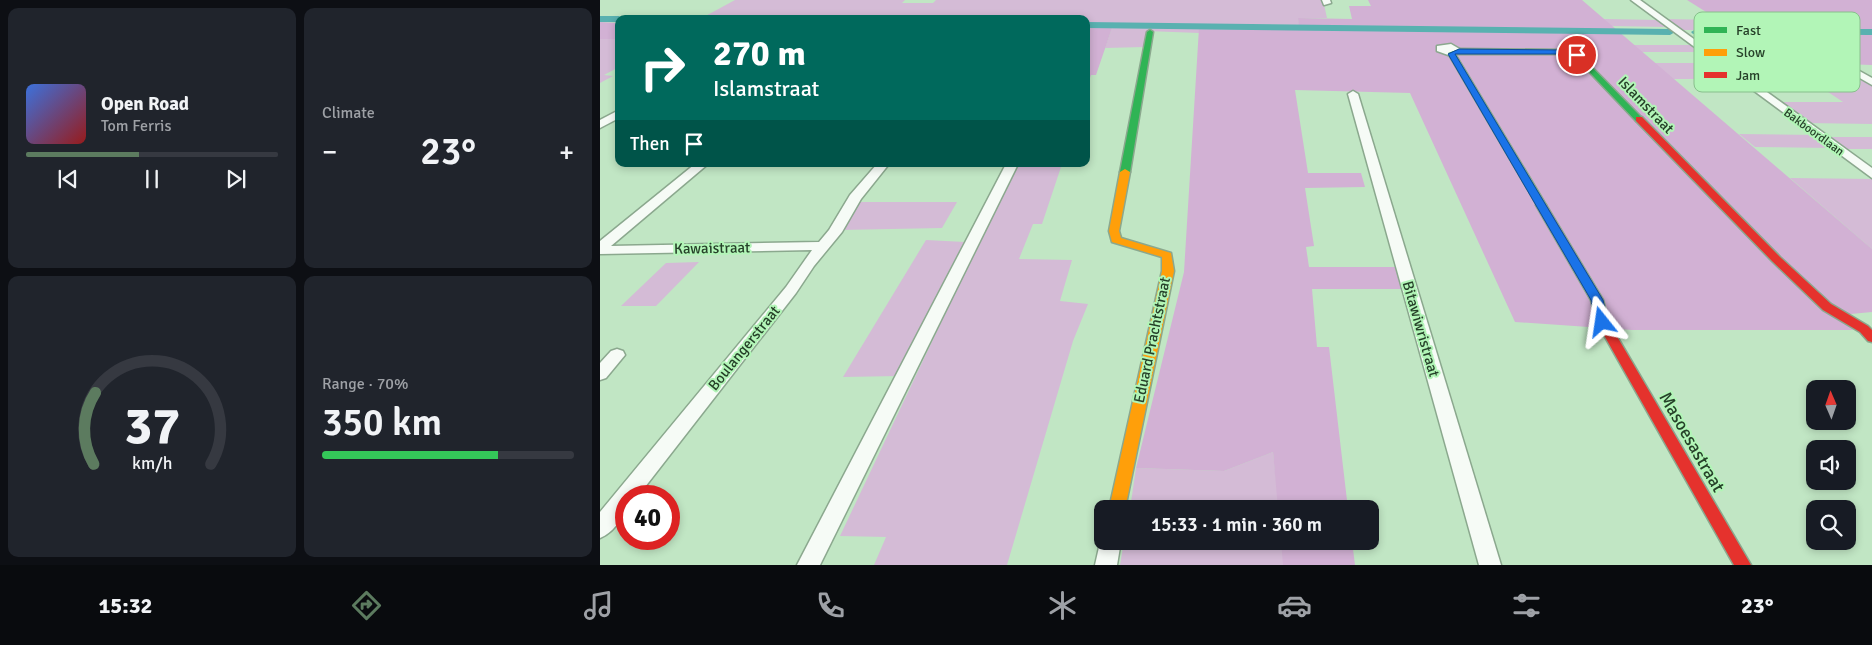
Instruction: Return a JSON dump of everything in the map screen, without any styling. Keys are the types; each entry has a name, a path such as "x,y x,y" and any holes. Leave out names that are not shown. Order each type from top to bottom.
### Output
{"street":[{"name":"Bakboordlaan","path":"1635,0 1694,43"},
{"name":"Eduard Prachtstraat","path":"1119,500 1168,271 1167,255 1155,248 1124,245 1116,240 1114,231 1150,32"},
{"name":"Islamstraat","path":"1610,336 1602,322 1597,300 1455,52 1563,52 1577,55 1776,259 1827,307 1864,330 1872,338"},
{"path":"1860,74 1872,82"},
{"name":"Bakboordlaan","path":"1760,92 1872,174"},
{"name":"Bitawiwristraat","path":"1353,94 1490,565"},
{"path":"600,125 615,116"},
{"path":"602,244 698,167"},
{"name":"Boulangerstraat","path":"600,528 785,297 835,232 855,198 881,167"},
{"path":"808,565 1010,167"},
{"name":"Kawaistraat","path":"602,244 823,246"},
{"name":"Masoesastraat","path":"1610,336 1743,565"},
{"path":"600,374 617,355"},
{"path":"1106,565 1108,550"}],"shaded area":[{"path":"735,0 905,0 902,3 933,3 936,0 1323,0 1327,18 1298,18 1299,25 1090,23 1090,15 707,15"},
{"path":"1368,0 1582,0 1872,249 1872,312 1840,315 1853,330 1632,330 1515,322 1410,93 1295,90 1308,173 1361,173 1365,187 1305,188 1314,246 1306,247 1309,267 1396,267 1402,289 1312,289 1317,347 1329,347 1347,500 1277,500 1273,452 1224,471 1136,468 1184,272 1199,28 1299,28 1298,18 1352,19 1349,6 1371,6"},
{"path":"1687,0 1872,0 1872,31 1860,31 1860,12 1706,12"},
{"path":"1604,19 1658,20 1667,27 1610,26"},
{"path":"1664,19 1694,20 1694,30 1679,30"},
{"path":"600,22 615,23 615,39 600,39"},
{"path":"1090,27 1112,28 1096,75 1091,75 1090,78"},
{"path":"1112,28 1199,28 1199,33 1147,31 1144,47 1105,48"},
{"path":"1860,34 1872,34 1872,65 1860,65"},
{"path":"600,39 615,39 615,69 604,75 613,76 600,83"},
{"path":"1632,45 1694,46 1694,52 1641,52"},
{"path":"1654,63 1694,63 1694,79 1673,79"},
{"path":"1860,79 1866,79 1872,83 1872,124 1806,123 1777,102 1843,102 1828,92 1860,92"},
{"path":"1739,134 1814,135 1831,148 1755,147"},
{"path":"1826,137 1872,137 1872,149 1842,149"},
{"path":"1015,167 1061,167 1042,224 1033,224 1019,259 1072,260 1060,301 1088,304 1073,341 1007,565 874,565 886,537 840,536"},
{"path":"1790,178 1872,179 1872,249"},
{"path":"857,202 957,202 942,228 840,230"},
{"path":"926,240 965,242 899,376 843,377"},
{"path":"699,262 656,306 621,306 666,263"},
{"path":"1273,452 1278,500 1131,500 1136,468 1224,471"},
{"path":"1122,550 1283,550 1284,565 1120,565"},
{"path":"1282,550 1353,550 1355,565 1283,565"}],"waterway":[{"path":"600,19 615,19"},
{"path":"1090,25 1670,32"},
{"path":"1860,32 1872,32"}],"traffic: fast":[{"path":"1125,172 1150,32"},
{"path":"1541,205 1451,53 1459,51 1563,52 1577,55 1639,119"}],"traffic: slow":[{"path":"1119,500 1168,271 1167,255 1116,240 1114,231 1125,172"}],"traffic: jam":[{"path":"1639,119 1776,259 1827,307 1864,329 1872,338"},
{"path":"1541,205 1597,300 1602,321 1743,565"}],"route":[{"path":"1577,55 1563,52 1459,51 1451,54 1597,300 1602,322"}]}
